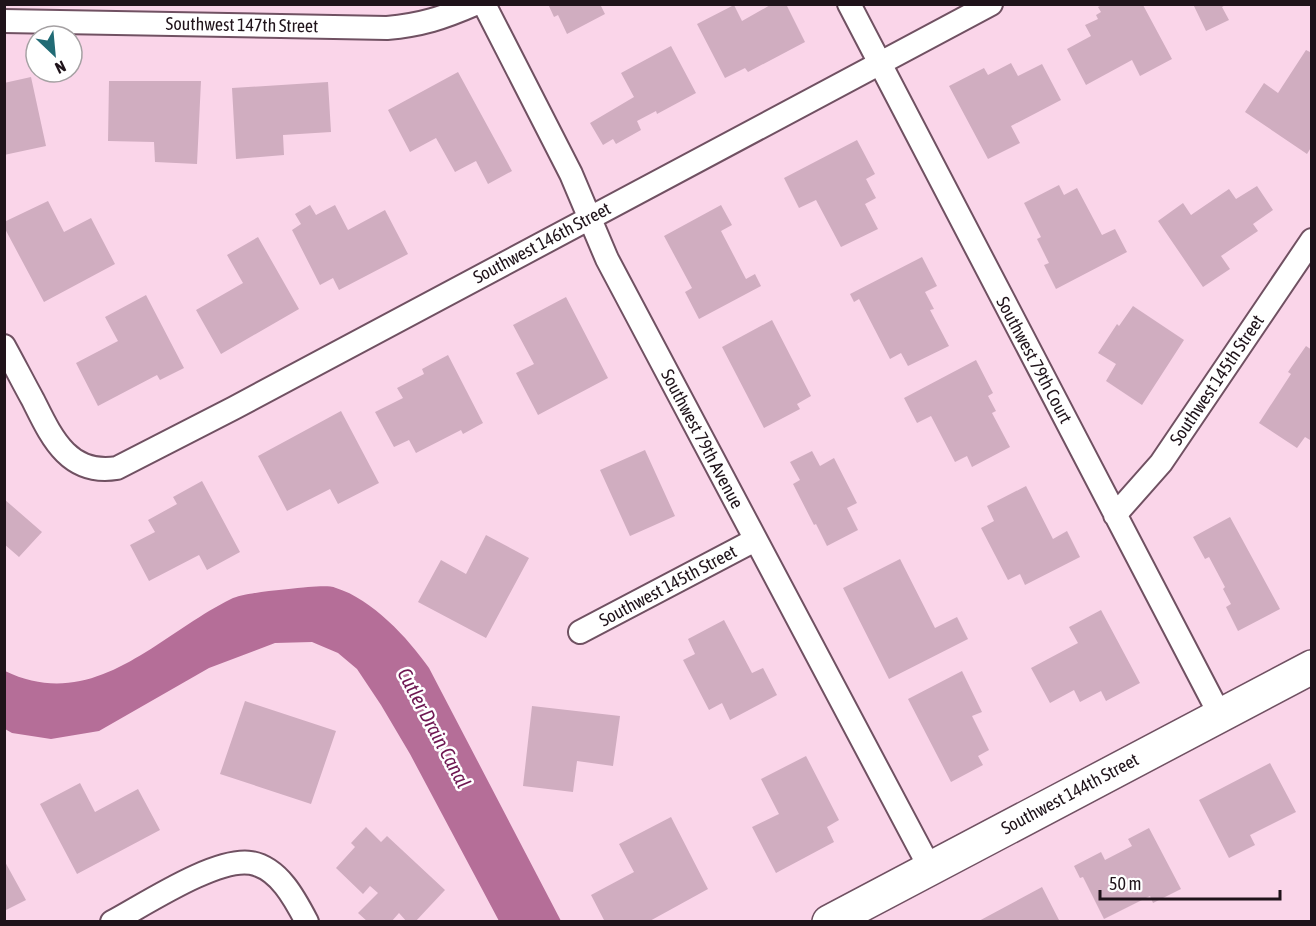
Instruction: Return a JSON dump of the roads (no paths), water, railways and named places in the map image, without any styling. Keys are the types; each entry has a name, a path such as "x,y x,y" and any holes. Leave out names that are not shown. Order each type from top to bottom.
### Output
{"street":[{"name":"Southwest 147th Street","path":"4,21 387,28 416,26 431,22 475,4"},
{"name":"Southwest 79th Avenue","path":"484,4 571,174 607,259 930,868"},
{"name":"Southwest 79th Court","path":"849,4 1220,716"},
{"name":"Southwest 146th Street","path":"4,346 50,434 72,458 91,468 107,469 127,464 991,4"},
{"name":"Southwest 145th Street","path":"1115,515 1161,463 1311,240"},
{"name":"Southwest 145th Street","path":"580,632 755,540"},
{"name":"Southwest 144th Street","path":"829,921 1311,667"},
{"path":"112,921 198,876 220,867 251,863 272,874 290,892 307,921"}],"water":[{"name":"Cutler Drain Canal","path":"308,587 333,587 363,601 400,632 420,656 429,668 561,921 499,921 410,754 357,669 338,653 312,642 275,643 209,668 99,731 51,739 12,733 5,729 5,671 37,682 68,683 96,677 124,665 231,599 257,593"}]}
